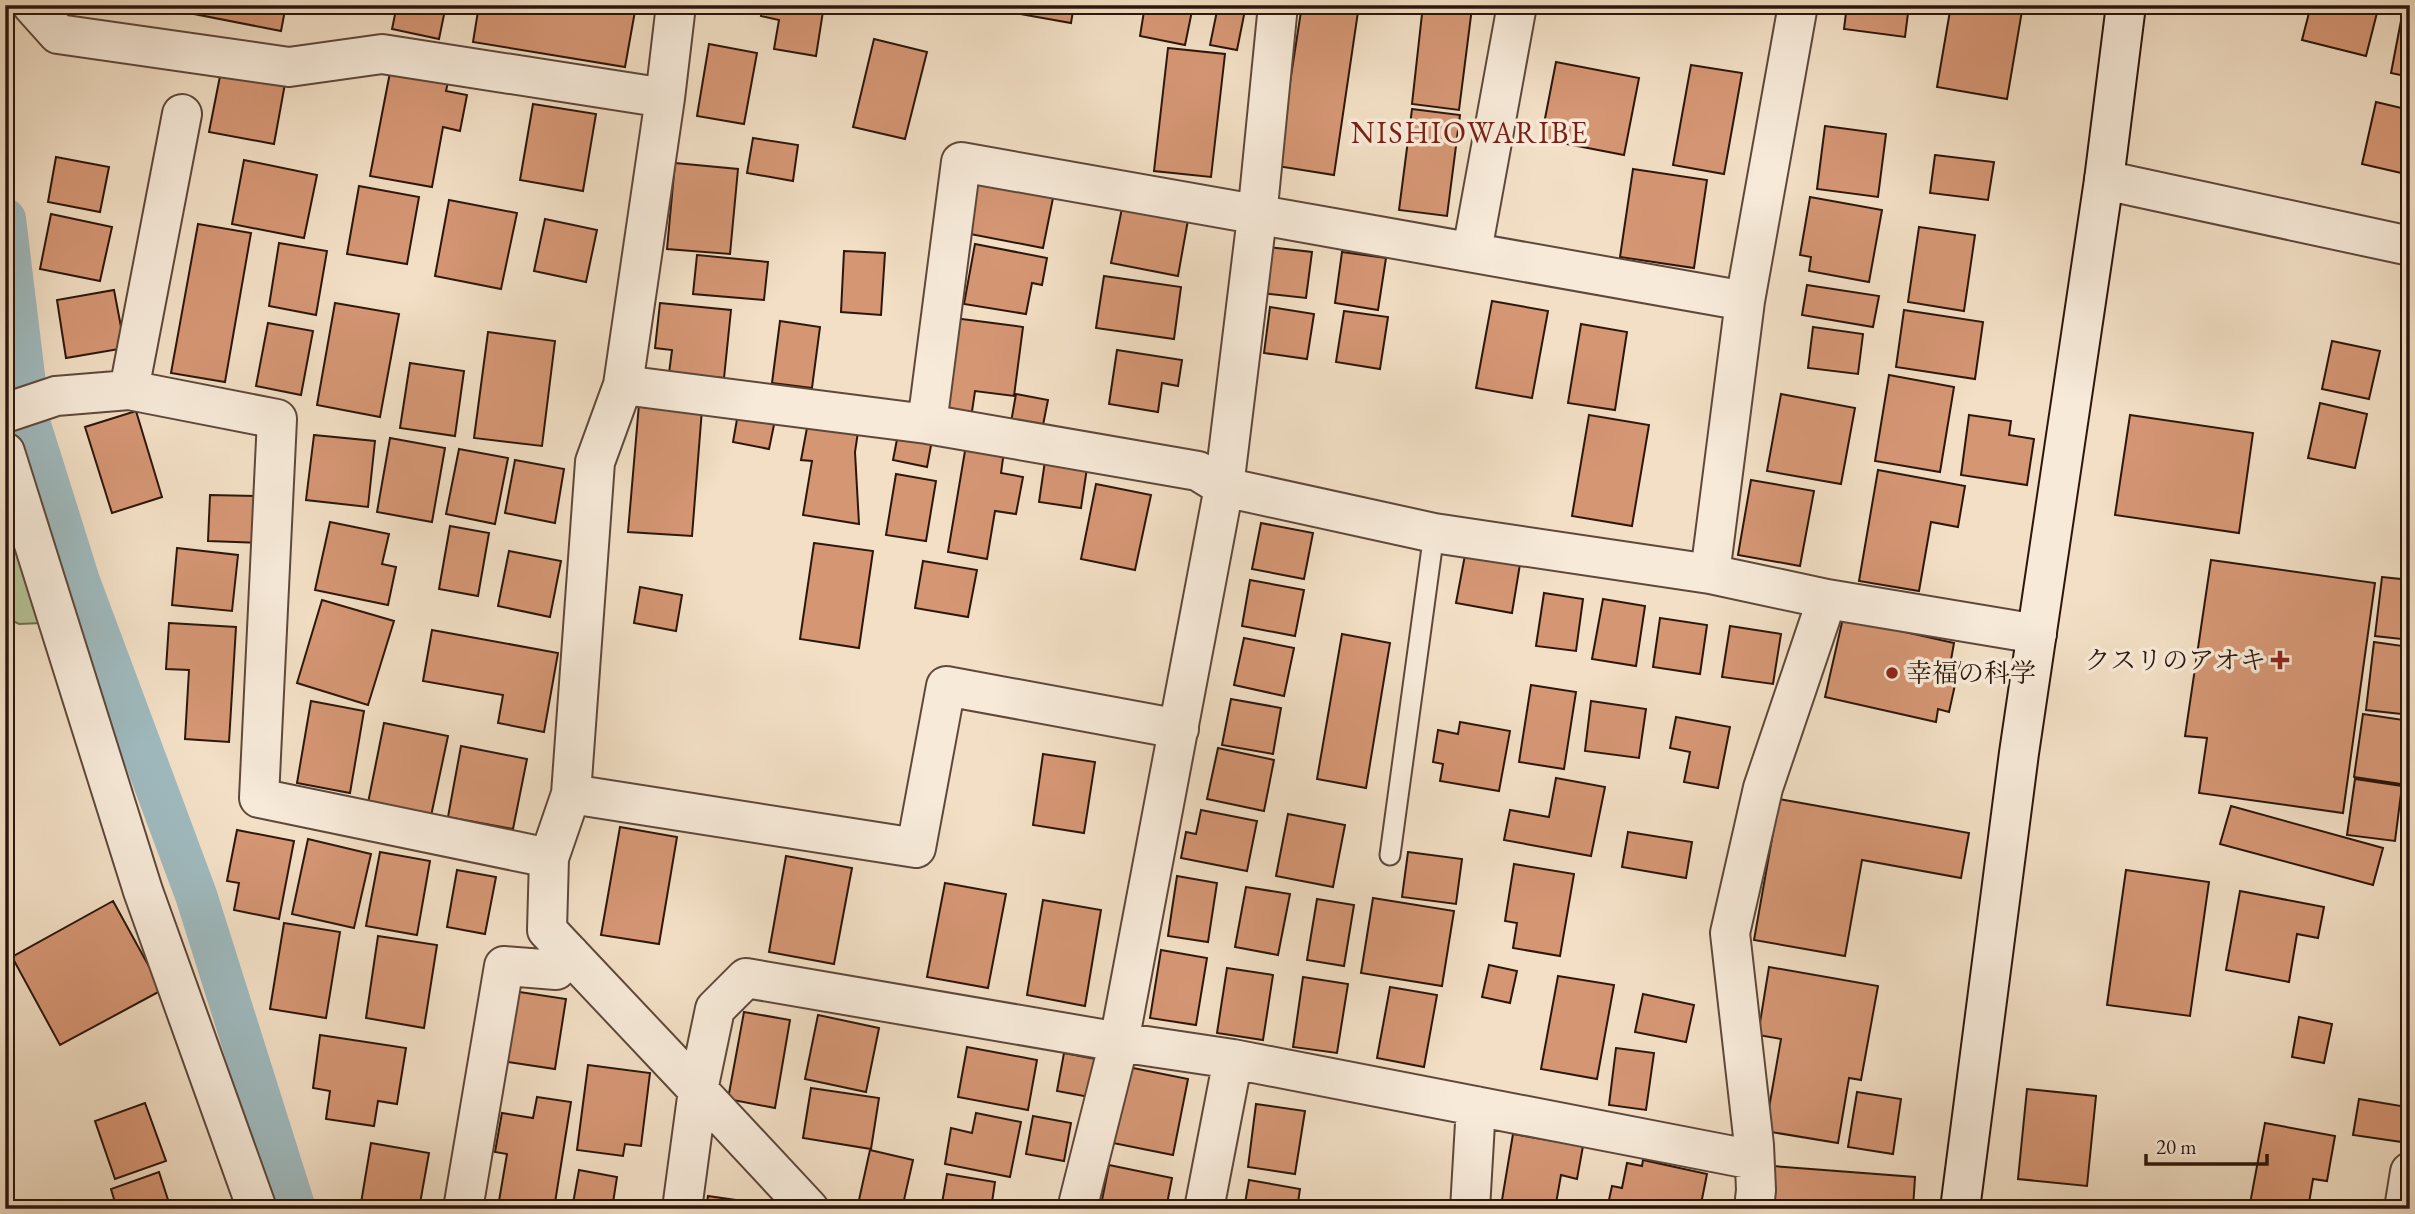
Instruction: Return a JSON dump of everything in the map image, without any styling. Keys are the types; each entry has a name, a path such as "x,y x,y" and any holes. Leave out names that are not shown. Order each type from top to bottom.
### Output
{"street":[{"path":"32,5 58,34 289,67 382,54 665,98"},
{"path":"676,5 623,386 595,462 571,794 549,858 547,930 810,1209"},
{"path":"1077,1209 1119,1042 1224,487 1257,217 1278,5"},
{"path":"1472,251 1517,5"},
{"path":"1710,574 1745,301 1797,5"},
{"path":"1960,1209 2019,753 2104,180 2126,5"},
{"path":"129,390 182,114"},
{"path":"927,424 961,162 1257,217 1472,251 1745,301"},
{"path":"2104,180 2410,246"},
{"path":"623,386 927,424 1198,471 1224,487 1434,533 1710,574 1827,599 2037,634"},
{"path":"5,414 56,396 129,390 277,419 259,798 549,858"},
{"path":"5,452 143,891 257,1209"},
{"path":"1754,1209 1754,1160 1730,933 1763,788 1827,599"},
{"path":"571,794 916,848 946,687 1178,729"},
{"path":"464,1209 504,966 556,970 570,954"},
{"path":"682,1209 698,1090 715,1009 746,978 1233,1059 1754,1160"},
{"path":"1204,1209 1233,1059"},
{"path":"1470,1209 1475,1106"},
{"path":"2404,1209 2410,1172"}],"lane":[{"path":"1390,855 1434,533"}],"green space":[{"path":"5,513 41,623 19,624 5,617"}],"building":[{"path":"148,5 286,5 281,31"},
{"path":"397,5 446,5 439,39 392,29"},
{"path":"479,5 599,5 635,11 625,67 473,42"},
{"path":"763,5 824,5 816,56 774,49 779,20 761,16"},
{"path":"1006,5 1074,5 1071,23 1004,11"},
{"path":"1145,5 1246,5 1237,50 1210,45 1217,11 1193,6 1185,45 1140,36"},
{"path":"1302,5 1359,5 1334,175 1277,166"},
{"path":"1423,5 1472,8 1459,110 1412,104"},
{"path":"1847,5 1909,5 1905,37 1844,29"},
{"path":"1951,5 2023,5 2007,99 1937,87"},
{"path":"2311,5 2379,5 2366,56 2302,40"},
{"path":"2404,5 2410,5 2410,77 2391,73"},
{"path":"874,39 927,52 905,139 853,127"},
{"path":"709,44 757,53 744,124 697,116"},
{"path":"1168,48 1225,54 1211,177 1154,171"},
{"path":"392,62 450,73 446,91 467,95 460,131 443,127 432,187 370,176"},
{"path":"1556,62 1639,78 1624,155 1541,139"},
{"path":"1691,65 1742,73 1724,174 1673,165"},
{"path":"222,66 286,78 274,144 209,132"},
{"path":"2376,102 2410,110 2410,175 2362,164"},
{"path":"533,104 596,114 583,191 520,180"},
{"path":"1412,109 1460,115 1447,216 1399,210"},
{"path":"1825,126 1886,134 1878,197 1817,189"},
{"path":"753,138 798,145 793,181 747,173"},
{"path":"1935,155 1994,162 1988,200 1930,193"},
{"path":"56,157 109,167 100,212 48,202"},
{"path":"244,160 317,175 304,238 232,224"},
{"path":"675,163 738,169 730,254 667,249"},
{"path":"1633,169 1707,180 1694,268 1620,257"},
{"path":"975,178 1054,193 1043,248 965,233"},
{"path":"359,186 419,197 407,264 347,254"},
{"path":"1810,197 1882,210 1869,282 1809,271 1811,257 1800,255"},
{"path":"449,200 517,213 501,289 435,276"},
{"path":"1122,208 1188,220 1178,276 1111,263"},
{"path":"51,214 112,227 100,281 40,269"},
{"path":"545,219 597,230 586,282 534,271"},
{"path":"198,224 251,233 225,382 171,373"},
{"path":"1919,227 1975,235 1964,311 1908,302"},
{"path":"279,243 327,251 316,315 269,306"},
{"path":"975,244 1047,258 1042,285 1032,283 1026,314 964,304"},
{"path":"1268,247 1312,252 1306,298 1262,293"},
{"path":"844,251 885,253 881,315 841,312"},
{"path":"1342,252 1386,258 1378,310 1335,303"},
{"path":"697,255 768,262 764,300 693,294"},
{"path":"1104,276 1181,287 1174,339 1096,328"},
{"path":"1807,285 1879,296 1873,327 1802,315"},
{"path":"114,290 125,348 66,358 57,300"},
{"path":"1492,301 1548,311 1532,398 1476,388"},
{"path":"335,303 399,314 380,417 317,405"},
{"path":"660,303 731,310 724,378 669,373 672,350 655,348"},
{"path":"1270,307 1314,314 1307,359 1264,353"},
{"path":"1904,310 1983,322 1975,379 1896,367"},
{"path":"1344,311 1388,317 1380,369 1336,362"},
{"path":"954,318 1023,327 1014,396 975,391 970,425 941,422"},
{"path":"780,321 820,327 812,388 772,383"},
{"path":"268,323 313,331 301,395 256,386"},
{"path":"1581,324 1627,332 1615,410 1568,403"},
{"path":"1813,327 1863,334 1858,374 1808,368"},
{"path":"488,332 555,341 542,446 474,438"},
{"path":"2332,341 2380,351 2369,399 2322,389"},
{"path":"1117,350 1182,360 1178,386 1162,383 1158,412 1109,404"},
{"path":"410,363 464,371 455,436 400,428"},
{"path":"1889,375 1954,387 1940,472 1875,461"},
{"path":"1016,394 1048,400 1041,435 1010,428"},
{"path":"1781,394 1855,408 1841,484 1767,471"},
{"path":"2320,403 2367,414 2355,468 2308,458"},
{"path":"639,404 702,409 692,536 628,532"},
{"path":"739,408 776,415 769,449 733,442"},
{"path":"136,411 162,497 112,513 85,427"},
{"path":"1589,415 1649,425 1632,526 1572,516"},
{"path":"1969,415 2011,421 2009,435 2034,439 2027,485 1961,475"},
{"path":"2130,415 2253,433 2239,533 2115,515"},
{"path":"809,417 859,425 855,452 859,524 803,515 812,461 801,460"},
{"path":"899,429 933,435 927,467 893,460"},
{"path":"314,435 375,441 368,507 306,500"},
{"path":"390,438 445,448 432,522 377,512"},
{"path":"966,445 1004,451 1001,473 1023,477 1016,514 995,511 987,559 948,552"},
{"path":"459,449 508,458 495,524 446,514"},
{"path":"515,460 564,469 555,523 505,513"},
{"path":"1045,461 1087,468 1081,508 1039,502"},
{"path":"1878,470 1965,486 1958,527 1931,522 1919,591 1859,581"},
{"path":"896,474 936,481 926,541 886,535"},
{"path":"1751,480 1814,491 1800,566 1738,555"},
{"path":"1096,484 1151,495 1135,570 1081,559"},
{"path":"210,495 261,496 260,543 208,541"},
{"path":"330,522 389,534 382,564 396,567 388,605 315,590"},
{"path":"1261,523 1313,533 1304,579 1252,569"},
{"path":"450,526 489,533 478,596 439,589"},
{"path":"814,543 873,551 859,648 800,639"},
{"path":"177,548 238,555 232,611 172,605"},
{"path":"509,551 561,561 550,617 498,606"},
{"path":"1465,555 1520,564 1512,613 1456,603"},
{"name":"クスリのアオキ","path":"2211,560 2375,583 2343,813 2199,793 2207,738 2185,736"},
{"path":"923,561 977,570 968,617 915,608"},
{"path":"2382,577 2410,580 2410,640 2375,636"},
{"path":"1250,580 1304,590 1295,636 1242,626"},
{"path":"640,587 682,595 676,631 634,623"},
{"path":"1544,593 1583,599 1576,651 1536,646"},
{"path":"1603,599 1645,606 1636,666 1592,659"},
{"path":"322,600 394,621 368,705 297,683"},
{"path":"1660,618 1707,625 1700,674 1653,667"},
{"path":"1843,618 1954,643 1951,660 1960,662 1949,712 1938,709 1936,722 1825,697"},
{"path":"169,623 236,627 229,742 185,739 189,670 166,669"},
{"path":"1730,626 1781,634 1773,684 1722,677"},
{"path":"432,630 558,653 544,732 498,723 503,695 423,681"},
{"path":"1342,634 1390,643 1366,788 1317,779"},
{"path":"1244,638 1294,648 1284,696 1234,685"},
{"path":"2374,642 2410,647 2410,715 2366,710"},
{"path":"1531,685 1576,692 1564,769 1519,762"},
{"path":"1231,699 1281,708 1273,754 1222,745"},
{"path":"311,701 364,711 350,793 297,783"},
{"path":"1591,701 1646,709 1639,758 1585,751"},
{"path":"2363,714 2410,721 2401,784 2354,777"},
{"path":"1676,717 1730,727 1718,788 1684,782 1690,752 1670,748"},
{"path":"1460,722 1510,731 1499,791 1440,781 1443,764 1433,762 1438,730 1458,734"},
{"path":"384,723 448,736 431,816 368,803"},
{"path":"461,746 527,759 513,829 448,817"},
{"path":"1218,748 1274,760 1264,811 1207,799"},
{"path":"1043,754 1095,762 1084,833 1033,825"},
{"path":"1556,778 1605,787 1591,856 1504,840 1510,810 1549,817"},
{"path":"2355,779 2402,786 2395,841 2347,835"},
{"path":"1779,799 1969,833 1961,878 1862,860 1845,956 1754,940"},
{"path":"2231,806 2383,848 2373,885 2220,844"},
{"path":"1201,810 1257,821 1247,871 1181,858 1186,832 1196,834"},
{"path":"1288,814 1345,825 1333,887 1276,876"},
{"path":"620,827 677,837 659,944 601,935"},
{"path":"237,830 294,841 279,919 234,910 239,883 227,881"},
{"path":"1628,832 1692,842 1686,878 1622,867"},
{"path":"308,839 371,854 354,928 292,914"},
{"path":"380,852 430,861 417,935 366,926"},
{"path":"1408,852 1462,859 1456,904 1402,897"},
{"path":"786,856 852,868 834,964 769,952"},
{"path":"1514,864 1574,874 1560,956 1513,948 1517,923 1505,921"},
{"path":"457,870 496,877 485,934 447,927"},
{"path":"2126,870 2209,882 2190,1016 2107,1005"},
{"path":"1177,876 1217,883 1208,942 1168,936"},
{"path":"945,883 1006,894 988,988 927,977"},
{"path":"1246,887 1290,894 1278,955 1235,947"},
{"path":"2240,891 2324,907 2318,938 2297,934 2289,982 2226,970"},
{"path":"1373,898 1454,911 1442,986 1361,973"},
{"path":"1317,899 1354,905 1344,966 1307,960"},
{"path":"1043,900 1101,910 1085,1006 1027,995"},
{"path":"113,901 162,990 60,1045 12,957"},
{"path":"284,923 340,932 326,1018 270,1009"},
{"path":"378,936 437,945 424,1028 366,1018"},
{"path":"1161,950 1207,958 1196,1025 1150,1018"},
{"path":"1489,965 1517,971 1510,1003 1482,997"},
{"path":"1769,967 1878,986 1861,1080 1849,1078 1838,1143 1765,1131 1781,1039 1758,1035"},
{"path":"1227,968 1273,975 1263,1040 1217,1033"},
{"path":"1558,976 1614,985 1597,1079 1541,1069"},
{"path":"1303,977 1348,984 1337,1053 1293,1047"},
{"path":"1390,987 1437,995 1424,1067 1377,1058"},
{"path":"513,991 566,999 555,1069 502,1061"},
{"path":"1643,994 1694,1005 1686,1042 1635,1032"},
{"path":"744,1012 790,1020 775,1108 728,1099"},
{"path":"818,1015 879,1028 866,1092 805,1079"},
{"path":"2299,1017 2332,1024 2324,1063 2292,1057"},
{"path":"320,1035 406,1048 397,1104 378,1101 374,1126 326,1119 330,1091 313,1088"},
{"path":"967,1047 1037,1060 1028,1110 958,1097"},
{"path":"1616,1048 1654,1053 1646,1110 1609,1105"},
{"path":"1064,1053 1101,1060 1095,1098 1057,1091"},
{"path":"588,1065 650,1073 641,1146 625,1144 623,1156 577,1150"},
{"path":"1128,1067 1188,1079 1173,1155 1113,1143"},
{"path":"811,1088 879,1098 871,1149 803,1138"},
{"path":"2027,1089 2096,1096 2087,1186 2018,1179"},
{"path":"1857,1092 1901,1099 1893,1154 1848,1147"},
{"path":"537,1097 571,1102 554,1209 499,1201 507,1154 495,1152 502,1113 533,1118"},
{"path":"2359,1099 2407,1107 2402,1142 2353,1135"},
{"path":"145,1103 166,1161 115,1179 95,1121"},
{"path":"1256,1104 1305,1111 1295,1174 1248,1167"},
{"path":"976,1113 1021,1122 1010,1177 945,1164 951,1128 972,1133"},
{"path":"1033,1116 1071,1123 1064,1161 1026,1154"},
{"path":"2265,1123 2335,1136 2327,1181 2313,1179 2308,1209 2249,1209"},
{"path":"1513,1134 1583,1146 1577,1179 1561,1175 1555,1209 1514,1209 1501,1206"},
{"path":"371,1143 429,1153 419,1209 360,1209"},
{"path":"870,1150 913,1160 902,1209 857,1209"},
{"path":"1643,1160 1707,1174 1700,1209 1607,1209 1612,1186 1622,1188 1627,1163 1642,1166"},
{"path":"1109,1165 1172,1178 1166,1209 1112,1209 1101,1205"},
{"path":"1773,1166 1915,1177 1913,1209 1769,1209"},
{"path":"579,1170 617,1177 612,1209 572,1209"},
{"path":"159,1172 171,1209 117,1209 111,1189"},
{"path":"947,1174 995,1182 991,1209 941,1209"},
{"path":"1249,1180 1300,1189 1297,1209 1244,1209"},
{"path":"708,1196 770,1205 769,1209 706,1209"},
{"path":"2009,1204 2045,1209 2009,1209"}],"waterway":[{"path":"5,219 30,425 79,581 196,895 295,1209"}],"place":[{"name":"クスリのアオキ","path":"2280,660"},
{"name":"幸福の科学","path":"1892,673"}],"district":[{"name":"NISHIOWARIBE","path":"1470,133"}]}
